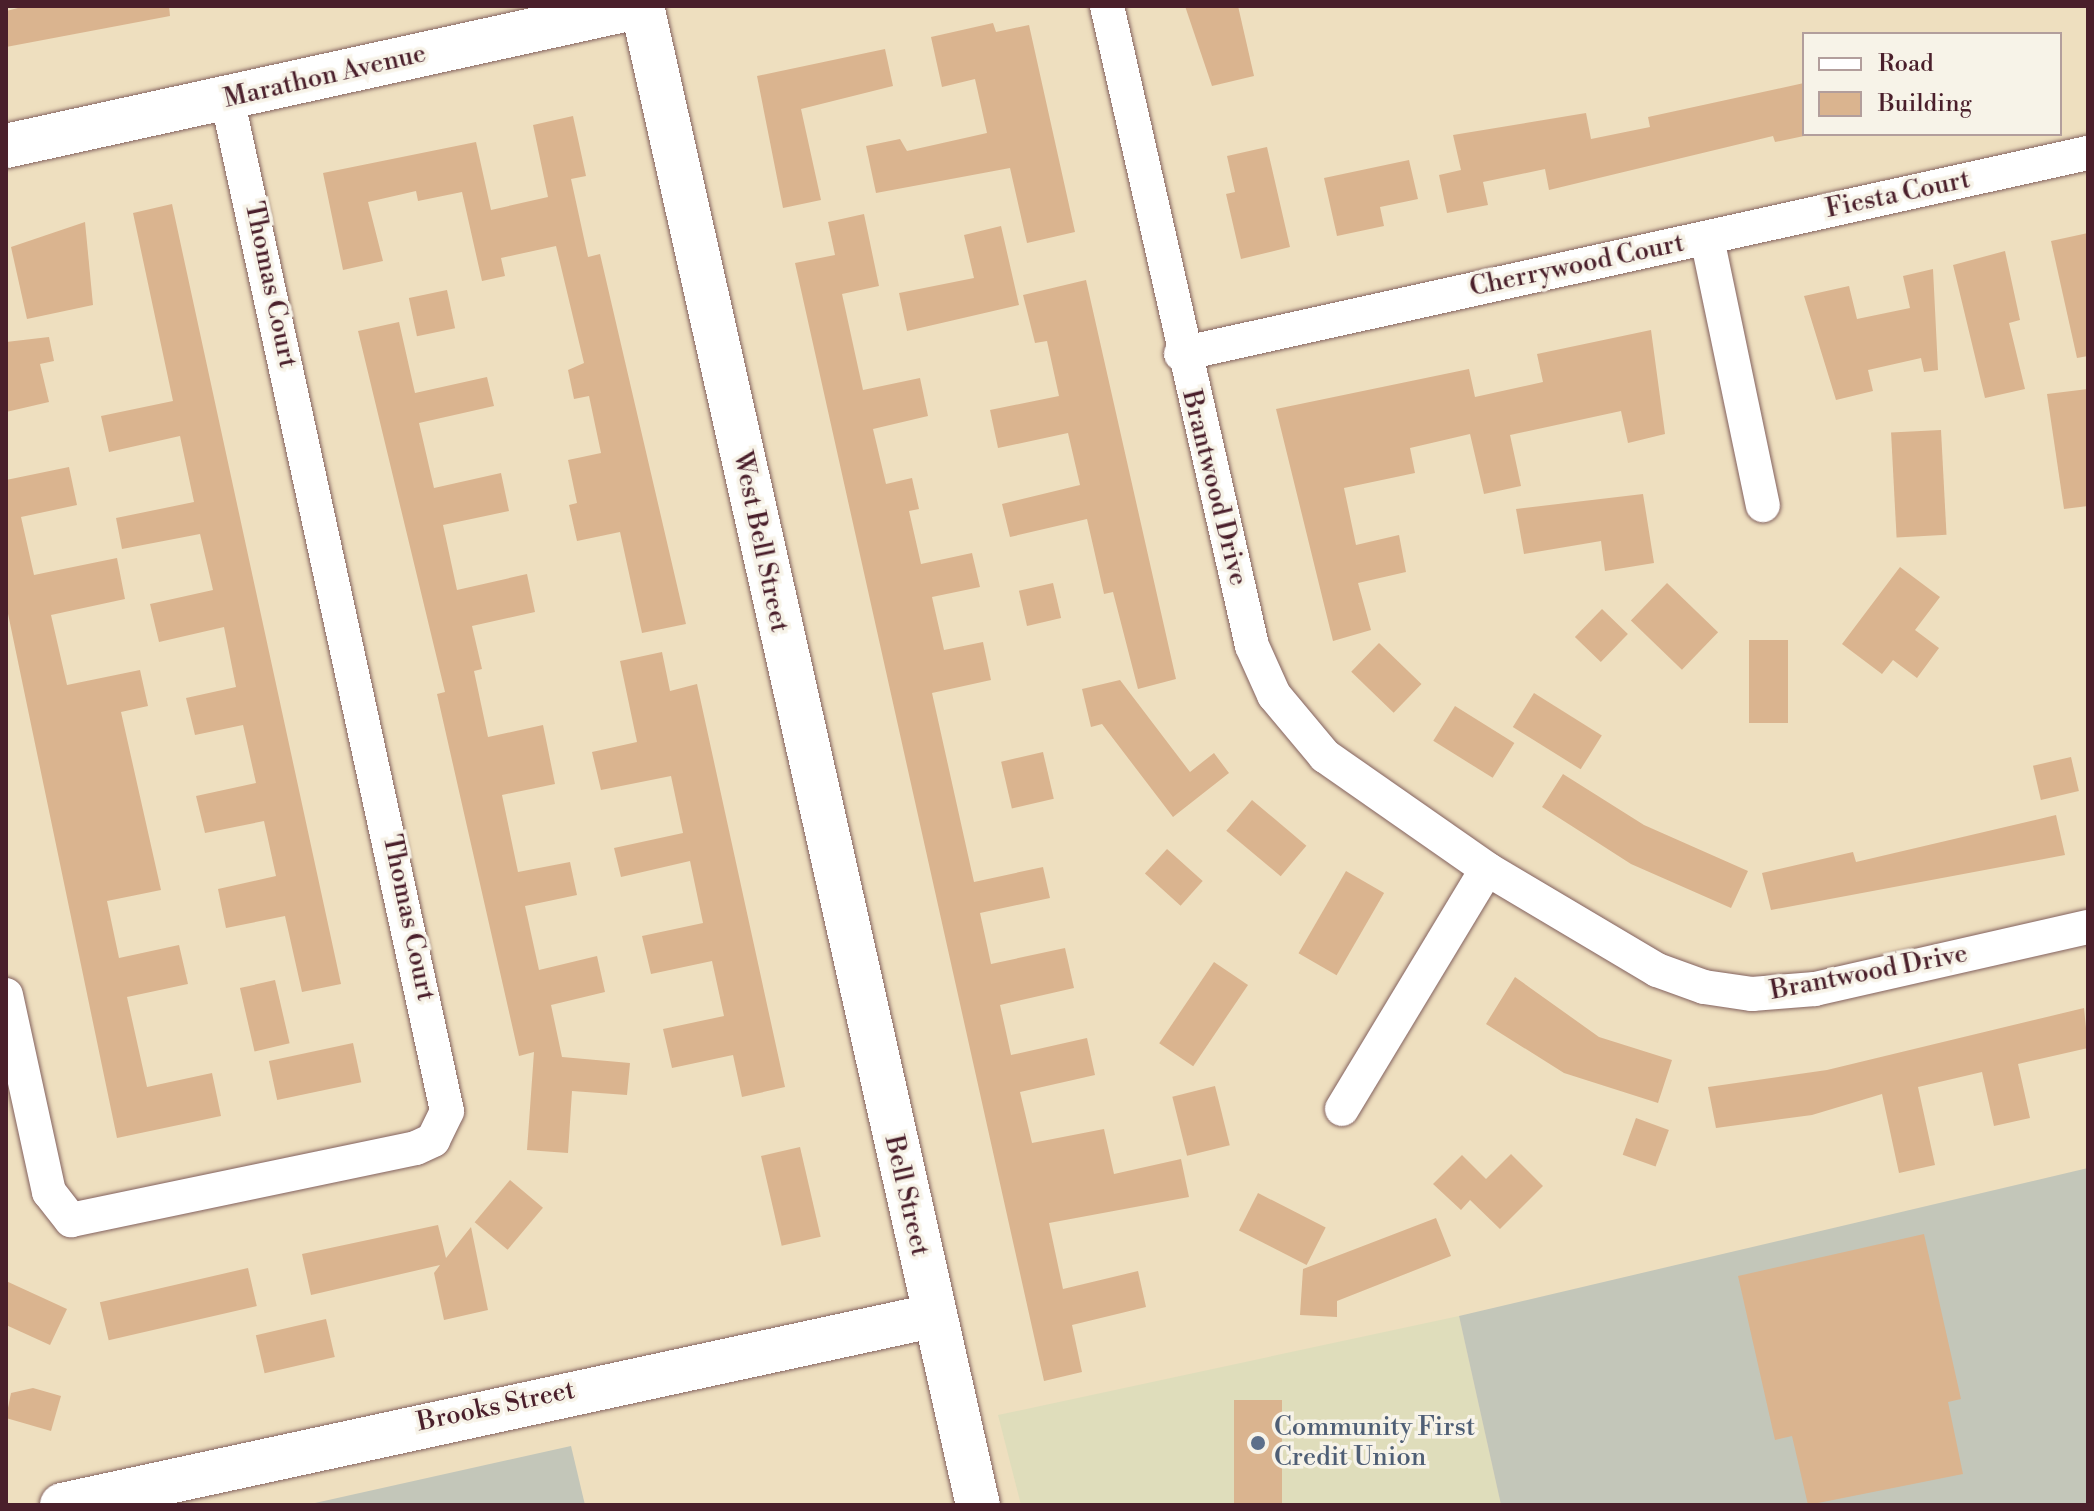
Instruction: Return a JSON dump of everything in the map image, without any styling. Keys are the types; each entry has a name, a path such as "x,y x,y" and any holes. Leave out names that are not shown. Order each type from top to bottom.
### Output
{"street":[{"name":"Marathon Avenue","path":"6,146 642,6"},
{"name":"West Bell Street","path":"642,6 879,1077"},
{"name":"Brantwood Drive","path":"1107,6 1181,354 1252,646 1274,695 1325,756 1487,869 1657,970 1752,994 1815,989 2088,927"},
{"name":"Thomas Court","path":"6,995 49,1192 71,1220 416,1148 433,1140 447,1111 227,98"},
{"name":"Fiesta Court","path":"1707,238 2088,153"},
{"name":"Cherrywood Court","path":"1181,354 1707,238 1763,505"},
{"path":"1342,1109 1487,869"},
{"name":"Bell Street","path":"879,1077 932,1316"},
{"path":"932,1316 978,1505"},
{"name":"Brooks Street","path":"62,1505 932,1316"}],"shaded area":[{"path":"2088,1168 2088,1505 1501,1505 1459,1316"},
{"path":"1459,1316 1501,1505 1021,1505 998,1415"},
{"path":"571,1446 585,1505 306,1505"}],"building":[{"path":"26,6 169,6 170,16 6,47 6,11"},
{"path":"1185,6 1238,6 1254,76 1212,86"},
{"path":"993,23 996,32 1029,25 1075,232 1027,243 1010,168 876,193 866,146 900,139 907,151 987,133 975,79 942,87 931,37"},
{"path":"885,49 893,86 801,109 821,200 783,208 757,76"},
{"path":"1802,83 1804,136 1775,142 1773,136 1549,190 1545,169 1483,182 1488,205 1447,213 1439,175 1461,170 1453,135 1586,113 1591,139 1650,127 1648,117"},
{"path":"573,116 586,176 571,179 588,257 600,254 686,624 642,633 620,532 577,541 569,505 577,503 568,460 601,453 589,396 574,399 568,370 584,363 556,246 501,258 505,276 482,281 462,192 418,201 416,191 368,202 383,261 343,270 323,173 476,142 491,210 548,197 533,125"},
{"path":"1267,147 1290,247 1241,259 1226,194 1235,192 1227,156"},
{"path":"1409,160 1418,199 1380,207 1384,226 1337,236 1324,178"},
{"path":"172,204 341,984 302,992 285,916 226,928 218,889 276,876 264,821 205,833 196,796 256,783 243,725 195,735 186,698 236,687 224,627 159,642 150,604 213,590 200,534 122,549 116,518 194,502 180,436 109,452 101,416 173,401 133,213"},
{"path":"864,214 879,286 842,294 863,390 920,378 928,416 873,429 886,484 912,478 919,509 909,511 921,564 972,553 980,587 932,597 944,650 983,642 991,680 932,693 974,882 1043,867 1050,898 980,913 991,964 1065,948 1074,988 1000,1005 1011,1055 1087,1038 1095,1075 1020,1092 1032,1143 1104,1129 1114,1174 1181,1159 1189,1197 1049,1223 1063,1289 1138,1271 1146,1307 1072,1325 1082,1372 1044,1381 795,263 835,255 828,222"},
{"path":"85,222 93,305 27,319 11,247"},
{"path":"1001,226 1019,305 907,331 899,293 974,278 964,235"},
{"path":"2088,233 2088,356 2077,358 2051,241"},
{"path":"2005,251 2020,320 2009,323 2025,389 1985,398 1953,265"},
{"path":"1933,269 1938,370 1924,372 1921,358 1868,370 1873,391 1836,400 1804,296 1849,286 1857,319 1910,308 1903,276"},
{"path":"1086,280 1176,679 1138,689 1113,592 1104,594 1087,519 1010,537 1002,504 1080,485 1068,433 998,448 990,410 1059,396 1047,341 1035,343 1023,295"},
{"path":"447,290 455,328 417,336 409,298"},
{"path":"399,322 415,393 487,377 494,406 419,423 434,488 501,473 509,511 443,525 457,590 527,574 535,612 472,626 482,669 474,671 488,737 543,725 555,784 502,795 518,872 570,862 577,895 525,906 539,970 597,956 605,992 551,1005 562,1057 630,1063 627,1095 572,1091 568,1153 527,1150 534,1052 519,1056 437,694 445,692 358,331"},
{"path":"1651,330 1665,434 1628,443 1621,411 1510,435 1521,486 1484,494 1470,434 1410,448 1415,473 1344,488 1356,545 1399,535 1406,572 1358,583 1371,630 1333,641 1276,409 1469,369 1475,397 1543,382 1537,354"},
{"path":"49,337 54,361 40,364 49,402 6,412 6,342"},
{"path":"2088,389 2088,506 2064,509 2047,394"},
{"path":"1941,430 1946,535 1897,537 1891,433"},
{"path":"69,467 77,505 21,517 34,575 117,558 125,599 51,615 67,685 140,670 148,706 121,712 161,890 107,901 119,958 179,945 188,984 127,997 147,1087 212,1073 221,1116 117,1138 6,604 6,480"},
{"path":"1643,494 1654,563 1605,571 1601,541 1524,554 1516,509"},
{"path":"1900,567 1940,597 1915,630 1939,648 1917,678 1893,660 1882,674 1842,644"},
{"path":"1053,583 1061,618 1027,626 1019,591"},
{"path":"1667,583 1718,632 1682,670 1631,620"},
{"path":"1602,609 1628,634 1601,662 1575,637"},
{"path":"1749,640 1788,640 1788,723 1749,723"},
{"path":"1379,643 1421,684 1394,713 1351,672"},
{"path":"662,652 670,691 697,684 785,1087 742,1097 733,1055 672,1068 663,1029 724,1016 712,961 651,974 642,936 703,923 690,861 621,877 614,848 683,833 671,776 601,790 592,752 637,742 620,661"},
{"path":"1120,680 1190,772 1214,753 1229,773 1173,817 1102,724 1091,727 1082,689"},
{"path":"1534,693 1602,735 1581,769 1513,727"},
{"path":"1455,706 1514,743 1493,778 1433,741"},
{"path":"1043,752 1054,799 1012,808 1001,762"},
{"path":"2071,757 2079,791 2041,800 2033,766"},
{"path":"1563,774 1644,825 1748,871 1731,908 1631,864 1542,807"},
{"path":"1252,800 1306,846 1281,876 1226,831"},
{"path":"2056,815 2065,855 1771,910 1762,873 1853,852 1856,862"},
{"path":"1167,849 1203,881 1181,906 1145,874"},
{"path":"1346,871 1384,893 1337,975 1298,953"},
{"path":"1214,962 1248,985 1193,1066 1159,1043"},
{"path":"1515,977 1599,1037 1672,1060 1658,1103 1564,1073 1486,1024"},
{"path":"275,980 290,1043 255,1051 240,988"},
{"path":"2084,1008 2088,1048 2018,1064 2030,1118 1994,1126 1982,1072 1918,1087 1935,1165 1899,1173 1882,1094 1812,1115 1716,1128 1708,1087 1827,1070"},
{"path":"353,1043 361,1082 277,1100 269,1061"},
{"path":"1215,1086 1230,1145 1187,1156 1172,1097"},
{"path":"1636,1118 1669,1130 1656,1167 1623,1155"},
{"path":"800,1147 821,1237 782,1246 761,1156"},
{"path":"1511,1154 1543,1186 1500,1229 1470,1200 1461,1210 1433,1184 1462,1155 1486,1179"},
{"path":"510,1180 543,1208 508,1250 475,1222"},
{"path":"1258,1193 1326,1228 1307,1265 1239,1230"},
{"path":"1436,1218 1451,1256 1337,1301 1337,1317 1300,1315 1303,1269"},
{"path":"438,1225 446,1258 471,1227 488,1310 444,1320 434,1273 440,1265 311,1295 302,1254"},
{"path":"1924,1234 1961,1399 1948,1402 1963,1474 1808,1505 1792,1436 1775,1440 1738,1276"},
{"path":"248,1268 257,1306 109,1340 100,1302"},
{"path":"6,1281 67,1309 50,1345 6,1325"},
{"path":"326,1319 335,1357 265,1373 256,1335"},
{"path":"33,1388 61,1396 51,1431 6,1418 11,1393"},
{"name":"Community First Credit Union","path":"1234,1400 1282,1400 1282,1505 1234,1505"}],"place":[{"name":"Community First Credit Union","path":"1258,1443"}]}
